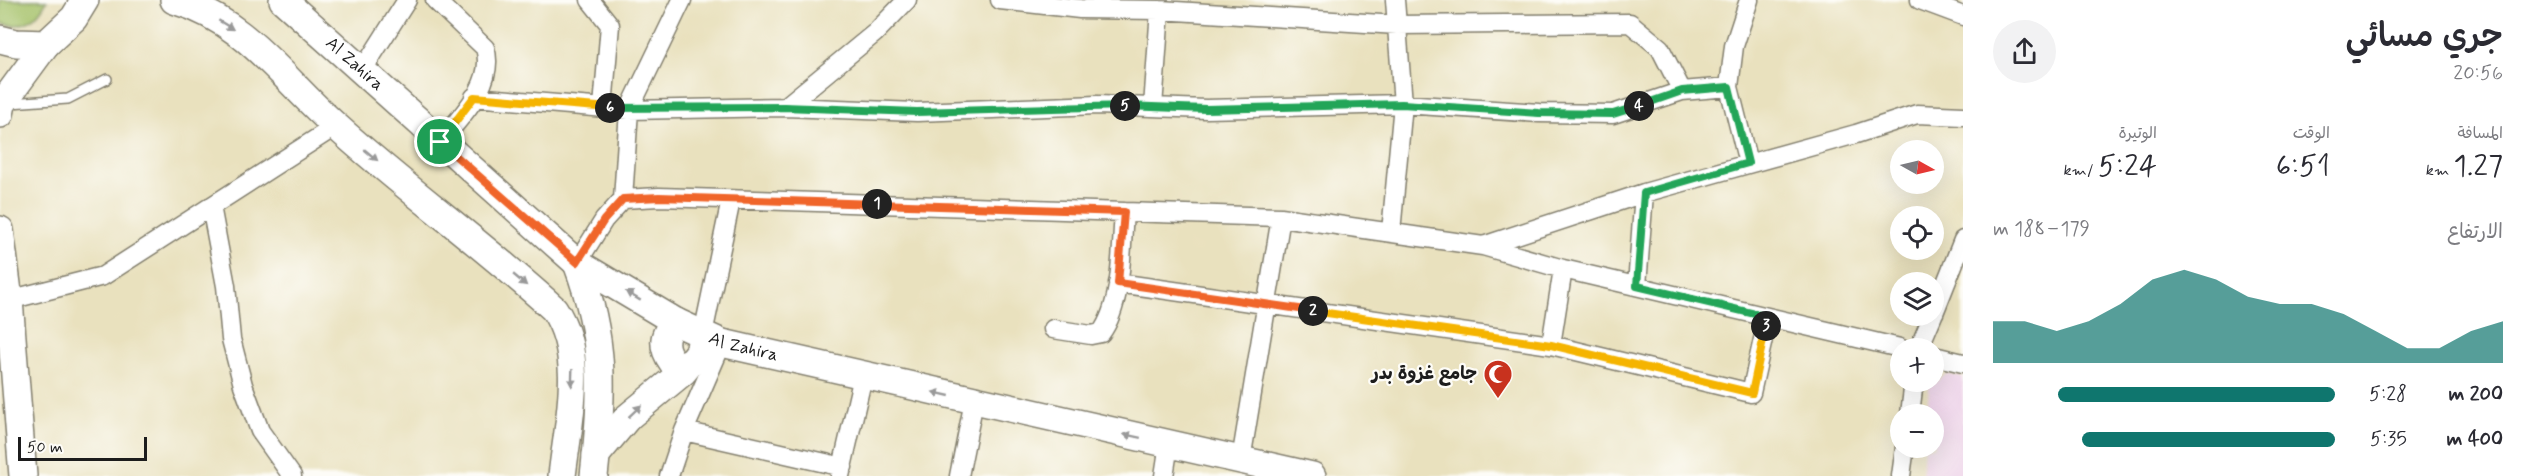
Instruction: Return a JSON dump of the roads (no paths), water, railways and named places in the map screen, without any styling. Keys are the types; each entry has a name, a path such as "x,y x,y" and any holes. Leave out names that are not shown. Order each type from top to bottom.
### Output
{"main road":[{"path":"174,0 197,7 252,41 336,126 554,309 567,334 572,365 562,476"},
{"path":"1,109 46,44 61,33 89,1"},
{"name":"Al Zahira","path":"291,3 440,142 577,262 676,322 712,339 863,376 1312,476"},
{"path":"0,39 16,43 46,44"},
{"path":"0,230 4,303 23,476"},
{"path":"577,262 593,309 598,333 601,390 595,465"},
{"path":"676,322 667,332 665,353 674,363 682,365 692,361"},
{"path":"595,465 628,417 684,371 712,339"}],"street":[{"path":"362,71 407,0"},
{"path":"435,0 484,48 488,58 488,73 474,97 440,142"},
{"path":"590,0 610,25 603,107"},
{"path":"577,262 604,220 623,199 629,110 682,0"},
{"path":"784,107 875,33 906,0"},
{"path":"1000,0 1080,9 1160,10 1397,25 1630,23 1660,48 1682,91"},
{"path":"1391,232 1402,104 1395,0"},
{"path":"1748,163 1729,87 1734,46 1749,0"},
{"path":"1920,0 1963,16"},
{"path":"1153,107 1160,10"},
{"path":"474,97 629,110 784,107 917,112 1097,105 1206,109 1402,104 1539,113 1613,114 1682,91 1729,87"},
{"path":"1483,246 1644,193 1856,134 1917,114 1963,116"},
{"path":"4,303 103,276 336,126"},
{"path":"1637,286 1644,193"},
{"path":"623,199 659,197 1281,217 1483,246 1563,269 1890,346"},
{"path":"669,476 712,339 731,200"},
{"path":"211,206 226,286 231,339 243,385 260,431 292,476"},
{"path":"1053,329 1091,335 1101,333 1109,322 1118,283 1124,212"},
{"path":"1241,460 1281,217"},
{"path":"1944,287 1963,240"},
{"path":"1551,345 1563,269"},
{"path":"1118,283 1551,345 1752,393 1768,317"},
{"path":"1944,358 1963,363"},
{"path":"684,431 842,471 863,376"},
{"path":"959,476 974,401"},
{"path":"1164,476 1169,444"},
{"path":"1901,476 1903,458"}],"lane":[{"path":"1,109 68,99 107,79"}],"place":[{"name":"جامع غزوة بدر","path":"1498,400"}]}
